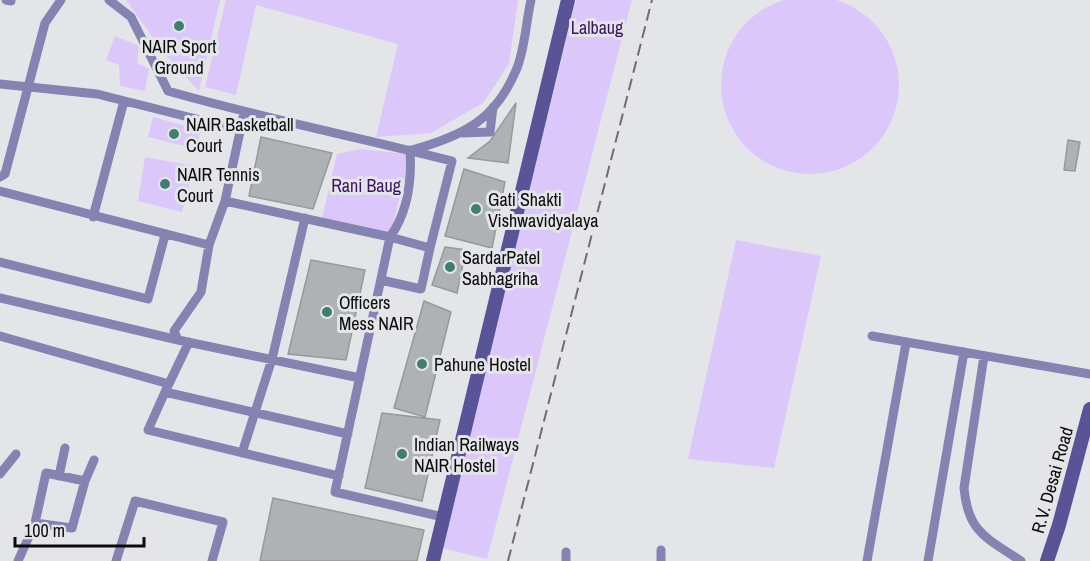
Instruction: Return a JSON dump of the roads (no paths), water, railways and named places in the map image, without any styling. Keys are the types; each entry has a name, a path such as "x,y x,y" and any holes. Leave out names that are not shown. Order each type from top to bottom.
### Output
{"street":[{"path":"0,177 5,174 45,23 61,0"},
{"path":"109,0 131,16 168,91 244,113 452,161 420,289 381,280"},
{"path":"463,133 501,100 518,67 531,0"},
{"path":"433,561 569,1"},
{"path":"0,84 97,94 240,130"},
{"path":"93,217 124,101"},
{"path":"410,150 463,133 490,132 493,107"},
{"path":"178,340 174,331 201,292 209,245 225,201 244,113"},
{"path":"410,150 411,176 400,223 390,237 335,492 443,517"},
{"path":"0,191 93,217 209,245"},
{"path":"225,201 430,248"},
{"path":"242,453 272,359 305,218"},
{"path":"0,262 148,299 165,235"},
{"path":"0,298 178,340 360,378"},
{"path":"0,336 167,388 256,413 348,434"},
{"path":"872,336 1090,374"},
{"path":"189,342 148,430 339,476"},
{"path":"867,561 906,343"},
{"path":"928,561 964,352"},
{"path":"984,356 964,488 965,499 977,531 1022,561"},
{"name":"R.V. Desai Road","path":"1047,561 1090,409"},
{"path":"59,476 65,448"},
{"path":"0,474 16,454"},
{"path":"35,523 72,528 85,481 94,460"},
{"path":"18,561 35,523 46,473 85,481"},
{"path":"117,561 135,501 223,522 212,561"},
{"path":"661,550 661,561"}],"railway":[{"path":"508,561 652,0"}],"place":[{"name":"NAIR Sport Ground","path":"179,26"},
{"name":"NAIR Basketball Court","path":"174,134"},
{"name":"NAIR Tennis Court","path":"165,184"},
{"name":"Gati Shakti Vishwavidyalaya","path":"476,209"},
{"name":"SardarPatel Sabhagriha","path":"450,267"},
{"name":"Officers Mess NAIR","path":"327,312"},
{"name":"Pahune Hostel","path":"422,364"},
{"name":"Indian Railways NAIR Hostel","path":"402,454"}],"park label":[{"name":"Lalbaug","path":"597,27"},
{"name":"Rani Baug","path":"366,185"}]}
